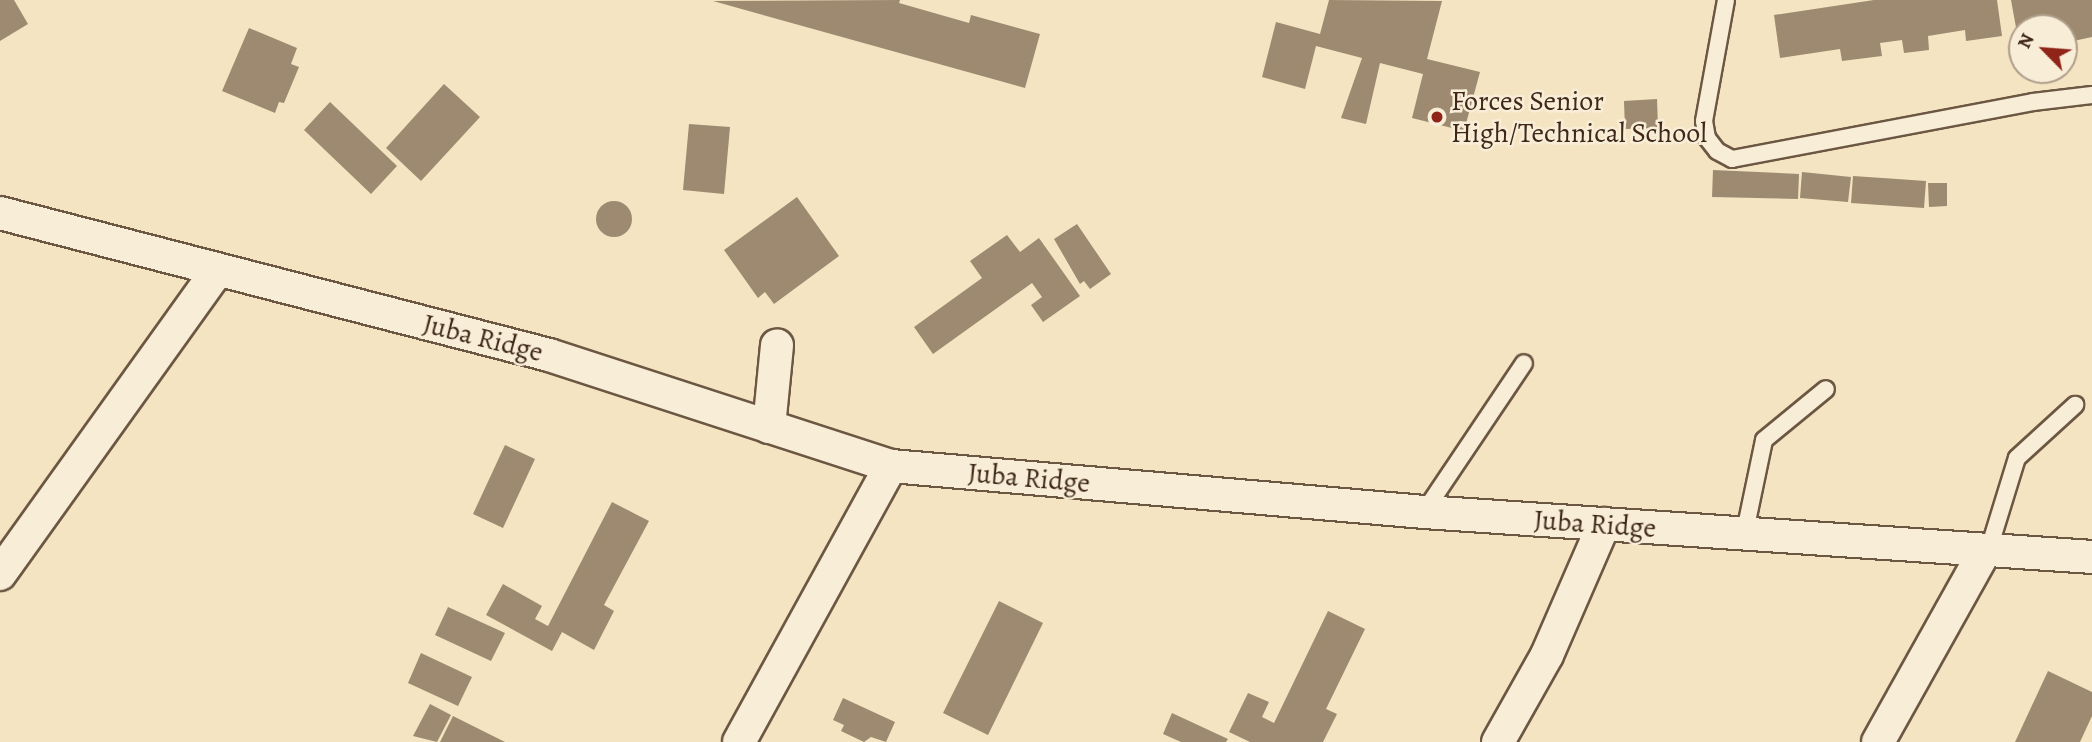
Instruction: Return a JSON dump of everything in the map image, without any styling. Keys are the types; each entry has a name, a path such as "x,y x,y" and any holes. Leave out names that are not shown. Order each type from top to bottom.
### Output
{"street":[{"name":"Juba Ridge","path":"0,213 216,272 550,355 891,466 1424,512 1744,536 2092,557"},
{"path":"0,574 216,272"},
{"path":"769,426 777,345"},
{"path":"739,742 891,466"},
{"path":"1498,742 1546,655 1604,524"},
{"path":"1878,742 1986,552"}],"lane":[{"path":"1726,0 1704,121 1707,138 1717,151 1732,159 2033,102 2092,95"},
{"path":"1424,512 1524,363"},
{"path":"1744,536 1764,440 1826,389"},
{"path":"1986,552 2017,457 2075,405"}],"building":[{"path":"0,0 14,0 28,24 0,41"},
{"path":"900,0 899,3 969,23 971,15 1040,34 1025,88 713,1"},
{"path":"1329,0 1442,1 1427,59 1480,72 1464,131 1412,118 1423,74 1380,63 1366,124 1341,118 1362,58 1316,46 1305,89 1262,77 1276,22 1320,34"},
{"path":"1874,0 1997,0 2002,36 1966,41 1965,30 1928,36 1929,50 1904,53 1902,40 1880,43 1882,56 1842,61 1840,49 1780,58 1774,15"},
{"path":"2011,0 2092,0 2092,37 2078,40 2078,14 2014,14"},
{"path":"249,28 297,48 291,64 299,67 284,103 279,102 275,113 222,91"},
{"path":"444,84 480,117 421,181 386,148"},
{"path":"1657,99 1658,128 1625,129 1624,101"},
{"path":"330,102 397,166 371,194 304,130"},
{"path":"689,124 730,127 724,194 683,190"},
{"path":"1713,170 1799,174 1798,199 1712,197"},
{"path":"1802,172 1851,177 1848,202 1800,198"},
{"path":"1853,176 1926,181 1924,208 1851,203"},
{"path":"1928,183 1947,183 1947,206 1929,207"},
{"path":"797,197 839,256 774,304 765,292 758,298 724,250"},
{"path":"614,201 627,206 632,219 627,232 614,237 601,232 596,219 601,206"},
{"path":"1077,224 1111,274 1090,289 1084,281 1080,284 1054,239"},
{"path":"1007,235 1020,252 1039,238 1080,296 1043,322 1031,305 1042,297 1032,283 933,354 914,327 982,278 970,261"},
{"path":"505,445 535,459 503,528 473,514"},
{"path":"612,502 649,521 604,605 614,611 594,650 562,632 552,651 486,615 503,584 542,606 535,619 548,626"},
{"path":"999,601 1043,623 988,735 943,713"},
{"path":"448,607 505,633 491,661 435,635"},
{"path":"1328,611 1365,629 1326,709 1337,714 1323,742 1250,742 1229,732 1248,693 1269,702 1262,717 1274,723"},
{"path":"421,653 472,677 458,706 408,683"},
{"path":"2048,671 2092,692 2092,716 2080,742 2015,742"},
{"path":"843,698 895,722 886,742 871,737 864,742 841,731 844,725 833,720"},
{"path":"430,704 451,715 437,742 413,736"},
{"path":"1172,713 1228,739 1226,742 1181,742 1163,734"},
{"path":"453,716 505,742 440,742"}],"place":[{"name":"Forces Senior High/Technical School","path":"1437,117"}]}
